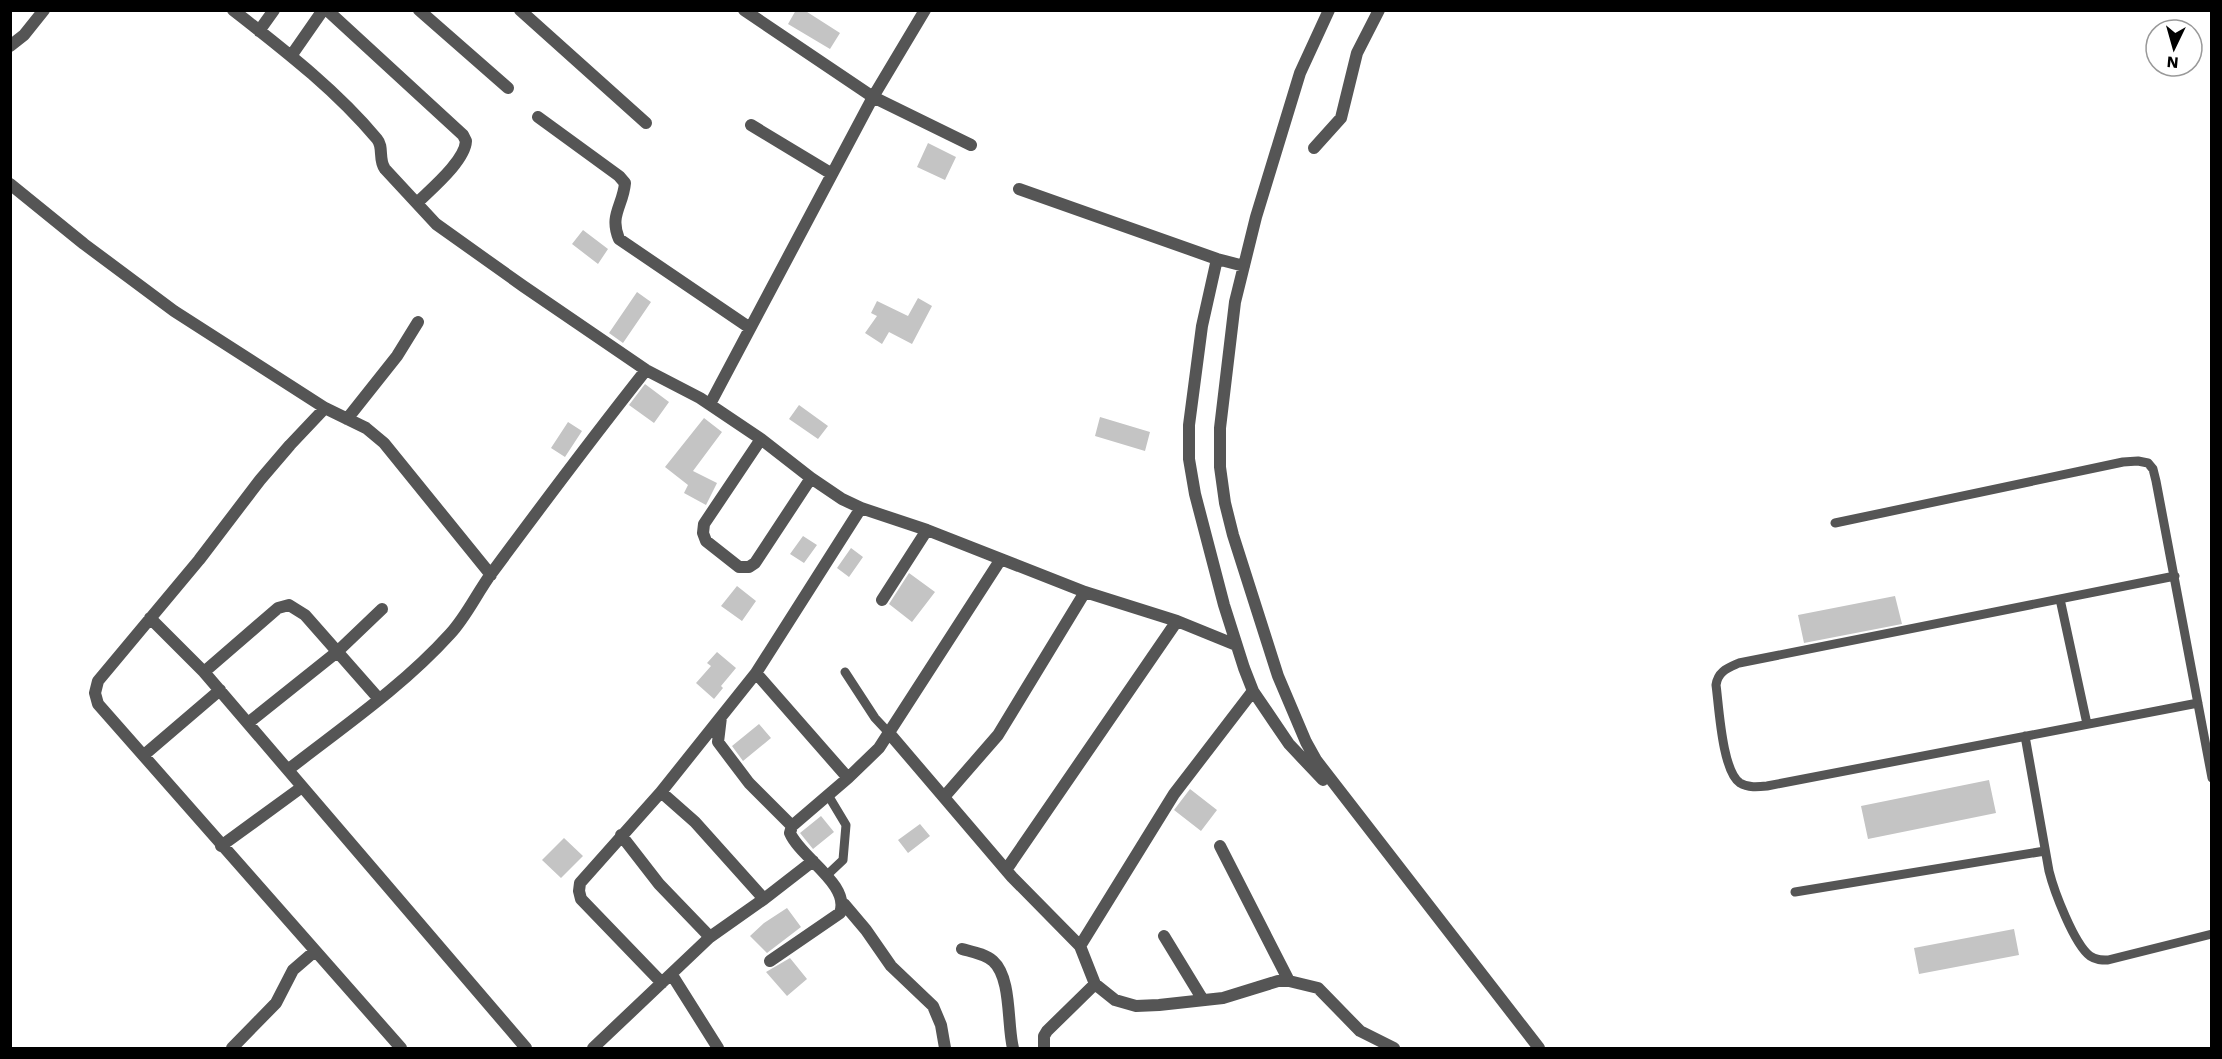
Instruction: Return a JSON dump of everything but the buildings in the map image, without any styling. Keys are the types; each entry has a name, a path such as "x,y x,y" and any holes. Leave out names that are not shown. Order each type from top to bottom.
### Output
{"street":[{"path":"10,46 24,35 44,10"},
{"path":"233,10 291,56 362,120 378,140 381,164 436,224 646,370 710,404 842,499 1085,591 1177,621 1236,645"},
{"path":"259,31 274,10"},
{"path":"291,56 325,10 462,135 466,141 463,152 440,181 417,202"},
{"path":"419,10 433,15 508,88"},
{"path":"520,10 646,123"},
{"path":"744,10 873,97 971,145"},
{"path":"710,404 873,97 925,10"},
{"path":"1329,10 1300,73 1256,217 1235,302 1220,428 1220,467 1225,503 1278,676 1316,760 1539,1048"},
{"path":"1314,148 1341,118 1357,53 1379,10"},
{"path":"538,117 619,176 625,183 624,197 615,214 614,226 619,238 750,328"},
{"path":"752,125 832,174"},
{"path":"10,184 84,244 174,311 325,408 366,428 384,443 490,575"},
{"path":"1019,189 1217,260 1244,266"},
{"path":"1217,260 1202,326 1189,425 1189,459 1195,494 1236,645 1253,691 1289,744 1363,823"},
{"path":"347,419 390,365 418,322"},
{"path":"289,770 379,699 452,633 490,575 646,370"},
{"path":"325,408 260,480 199,560 98,681 95,693 98,704 401,1048"},
{"path":"761,439 704,524 703,532 706,541 739,567 749,567 755,563 811,478"},
{"path":"718,1048 667,979 581,899 580,883 661,792 756,673 861,508"},
{"path":"882,600 927,530"},
{"path":"770,962 840,913 843,904 841,894 793,841 790,833 792,826 879,748 1001,559"},
{"path":"944,797 998,735 1085,591"},
{"path":"204,672 278,608 289,605 304,615 379,699"},
{"path":"248,723 337,652 382,609"},
{"path":"150,618 220,690 526,1048"},
{"path":"1006,870 1177,621"},
{"path":"756,673 848,778"},
{"path":"144,755 220,690"},
{"path":"1080,946 1174,794 1253,691"},
{"path":"722,717 718,742 749,783 792,826"},
{"path":"890,733 1006,870 1080,946 1095,984 1115,1000 1136,1006 1223,998 1278,981 1289,981 1317,988 1360,1031 1394,1048"},
{"path":"221,846 302,787"},
{"path":"661,792 695,822 764,900"},
{"path":"621,835 659,884 710,937"},
{"path":"1220,846 1289,981"},
{"path":"593,1048 710,937 764,900 813,861"},
{"path":"843,904 866,930 891,966 933,1006 941,1025 945,1048"},
{"path":"1164,936 1203,1000"},
{"path":"962,949 984,955 995,963 1004,979 1013,1048"},
{"path":"232,1048 276,1003 293,970 315,951"},
{"path":"1044,1048 1044,1036 1047,1031 1095,984"}],"lane":[{"path":"1835,523 2123,462 2148,463 2156,481 2211,778"},
{"path":"2175,576 1739,663 1722,672 1717,680 1727,755 1732,774 1740,783 1752,787 1767,786 2198,703"},
{"path":"2060,599 2086,724"},
{"path":"845,672 875,718 890,733"},
{"path":"2025,736 2049,871 2058,899 2084,948 2092,957 2108,960 2211,934"},
{"path":"826,876 843,860 846,825 828,795"},
{"path":"1796,892 2045,851"}]}
